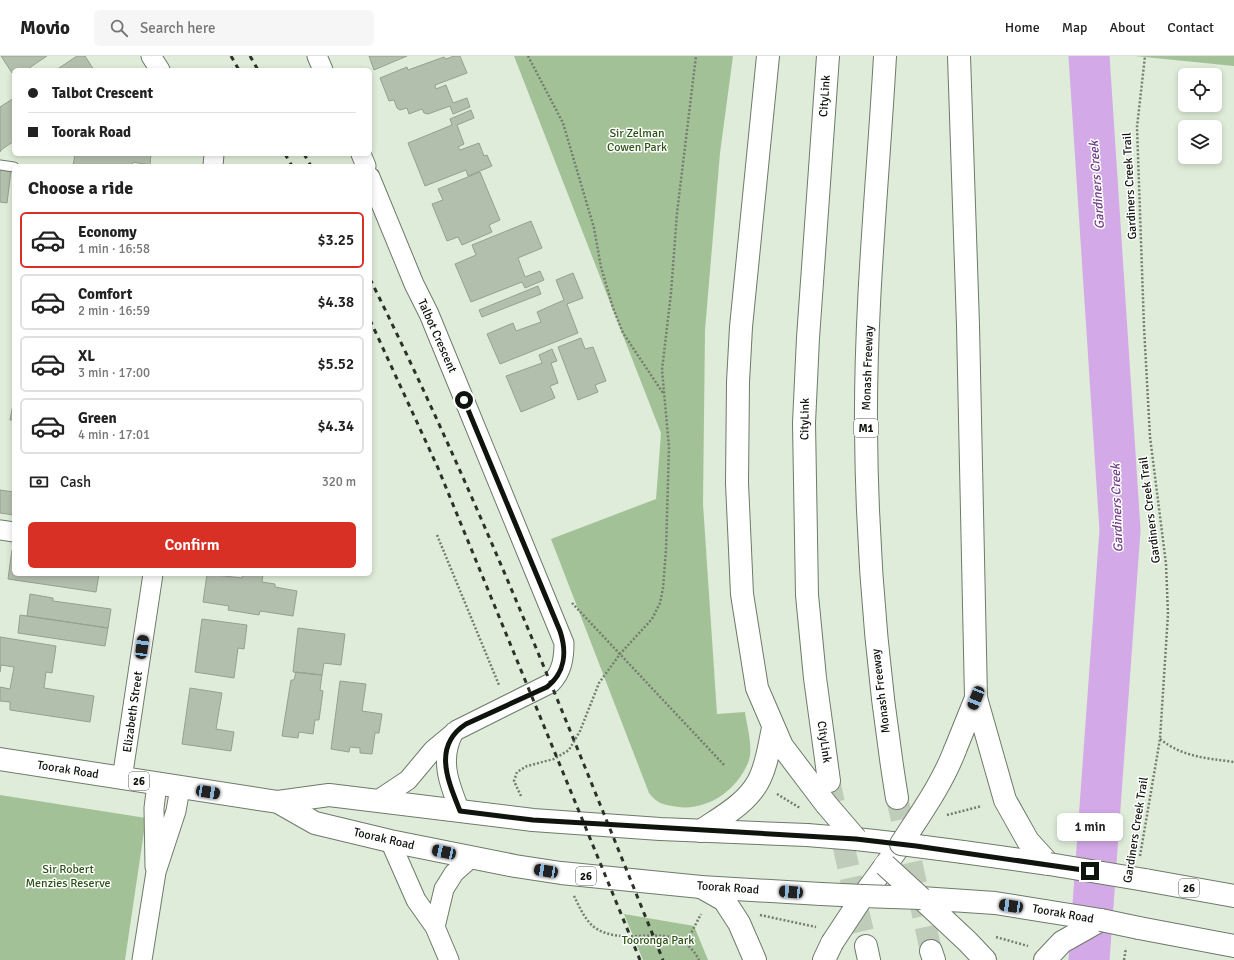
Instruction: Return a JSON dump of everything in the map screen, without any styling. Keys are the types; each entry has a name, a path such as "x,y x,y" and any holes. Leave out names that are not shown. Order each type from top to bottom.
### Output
{"main road":[{"path":"768,56 741,327 736,437 736,483 742,594 750,652 757,688 773,728 794,762 856,839 968,942 985,960"},
{"name":"CityLink","path":"828,56 808,338 804,430 807,595 815,678 829,781"},
{"name":"Monash Freeway","path":"885,56 868,344 866,443 872,601 879,674 896,798"},
{"path":"959,56 968,325 976,698 992,760 1005,800 1028,841 1049,864"},
{"path":"826,944 901,844 930,800 947,771 976,698"},
{"path":"702,831 736,806 752,791 758,782 763,768 773,728"},
{"name":"Toorak Road","path":"0,759 278,802 329,795 533,820 856,839 1049,864 1142,870 1234,896"},
{"name":"Toorak Road","path":"278,802 315,823 471,858 561,873 701,887 981,902 1101,920 1133,936 1234,946"},
{"path":"701,887 724,900 739,923 755,960"},
{"path":"1037,953 1062,942 1101,920"}],"street":[{"path":"151,56 159,68"},
{"path":"317,56 322,68"},
{"name":"Talbot Crescent","path":"372,182 414,284 429,314 564,643 562,664 556,678 552,683 507,706 466,724 454,732 433,750 408,780 378,800"},
{"path":"0,530 12,532"},
{"name":"Elizabeth Street","path":"122,779 152,576"},
{"path":"454,732 447,748 446,766 450,785 460,811"},
{"path":"156,872 153,841 154,808 157,784"},
{"path":"142,960 156,872 176,811 180,788"},
{"path":"390,841 416,900 435,927 449,960"},
{"path":"435,927 444,889 454,873 471,858"}],"lane":[{"path":"0,165 12,168"}],"path":[{"path":"528,56 563,123 594,228 601,267 613,308 623,333 663,394"},
{"path":"525,803 516,786 515,774 522,768 554,759 569,750 580,731 599,683 620,654 652,619 660,603 663,588 666,550 669,447 662,370 673,278 675,232 696,56"},
{"name":"Gardiners Creek Trail","path":"1142,870 1160,739 1168,614 1165,556 1150,437 1145,335 1137,127 1145,56"},
{"path":"437,535 507,706"},
{"path":"570,600 725,766"},
{"path":"1160,739 1180,752 1192,756 1234,762"},
{"path":"774,792 798,808 802,808"},
{"path":"943,816 989,804"},
{"path":"570,890 588,920 594,927 618,935 674,937 686,943 693,950 699,960"},
{"path":"686,943 701,914"},
{"path":"758,915 826,944"},
{"path":"994,936 1037,953"},
{"path":"1124,960 1133,936"}],"green space":[{"name":"Sir Zelman Cowen Park","path":"514,56 733,56 720,153 705,330 703,504 717,714 745,712 750,738 750,757 742,774 727,792 707,803 696,806 672,806 656,801 649,793 551,539 656,499 661,433"},
{"path":"1135,56 1234,56 1234,66"},
{"name":"Sir Robert Menzies Reserve","path":"0,795 146,818 125,960 0,960"},
{"name":"Tooronga Park","path":"624,914 694,926 708,960 643,960"}],"building":[{"path":"1,56 47,56 29,68 12,68 12,73"},
{"path":"77,56 85,56 93,68 59,68"},
{"path":"369,56 407,56 374,70"},
{"path":"454,56 460,56 467,73 435,85 436,89 446,85 453,103 467,98 470,107 453,114 450,106 428,114 424,113 422,109 409,114 407,108 400,110 397,108 394,100 389,101 380,78 407,67 408,70 444,57 446,59"},
{"path":"12,99 12,142 0,152 0,107"},
{"path":"471,110 474,118 457,125 464,144 458,147 460,150 479,143 484,156 487,155 492,166 468,176 466,170 425,186 408,143 452,125 450,119"},
{"path":"75,156 151,156 150,164 133,162 132,164 73,164"},
{"path":"0,170 11,171 7,203 0,202"},
{"path":"480,172 500,220 489,225 492,232 462,245 458,237 447,241 432,204 443,200 438,189"},
{"path":"531,221 542,248 518,258 525,277 540,271 544,280 525,288 522,282 471,302 455,264 476,255 472,245"},
{"path":"573,273 583,298 567,304 578,333 500,364 487,334 513,323 516,331 541,322 537,312 564,300 556,280"},
{"path":"538,286 541,294 482,317 479,310"},
{"path":"581,338 585,349 593,347 606,381 595,385 598,392 578,400 558,347"},
{"path":"552,349 557,361 551,363 558,383 550,386 555,398 521,412 506,376 542,363 539,355"},
{"path":"12,410 12,420 10,420"},
{"path":"0,490 12,492 12,515 0,513"},
{"path":"12,550 12,576 99,576 96,592 8,579"},
{"path":"207,576 242,578 242,576 263,576 262,582 275,584 275,587 297,591 293,616 260,611 259,615 228,610 229,606 203,602"},
{"path":"30,594 53,598 53,601 111,609 108,628 27,616"},
{"path":"20,615 108,628 105,646 18,633"},
{"path":"202,619 247,625 244,649 238,648 234,678 195,672"},
{"path":"298,628 345,634 341,665 324,663 322,675 293,672"},
{"path":"0,637 56,646 52,673 46,672 44,688 94,696 90,722 10,710 10,702 0,701 0,687 10,689 14,667 1,665 0,672"},
{"path":"296,672 322,675 320,690 323,691 319,720 315,720 313,734 299,732 298,738 282,736 291,680 294,680"},
{"path":"340,681 366,684 362,711 382,714 379,733 375,733 372,754 360,753 360,748 350,747 349,752 331,749"},
{"path":"190,688 222,693 216,729 234,732 231,751 182,744"}],"waterway":[{"name":"Gardiners Creek","path":"1089,56 1120,530 1089,960"}],"tunnel":[{"path":"829,781 866,946"},
{"path":"897,798 931,951"}],"railway":[{"path":"231,56 238,68"},
{"path":"250,56 257,68"},
{"path":"286,156 291,164"},
{"path":"305,156 310,164"},
{"path":"372,283 449,446 487,531 663,960"},
{"path":"372,324 438,468 640,960"}],"route":[{"path":"464,400 560,631 564,643 564,655 556,678 547,687 466,724 454,732 447,748 446,766 450,785 460,811 533,820 660,829 807,835 856,839 1049,864 1090,871"}]}
